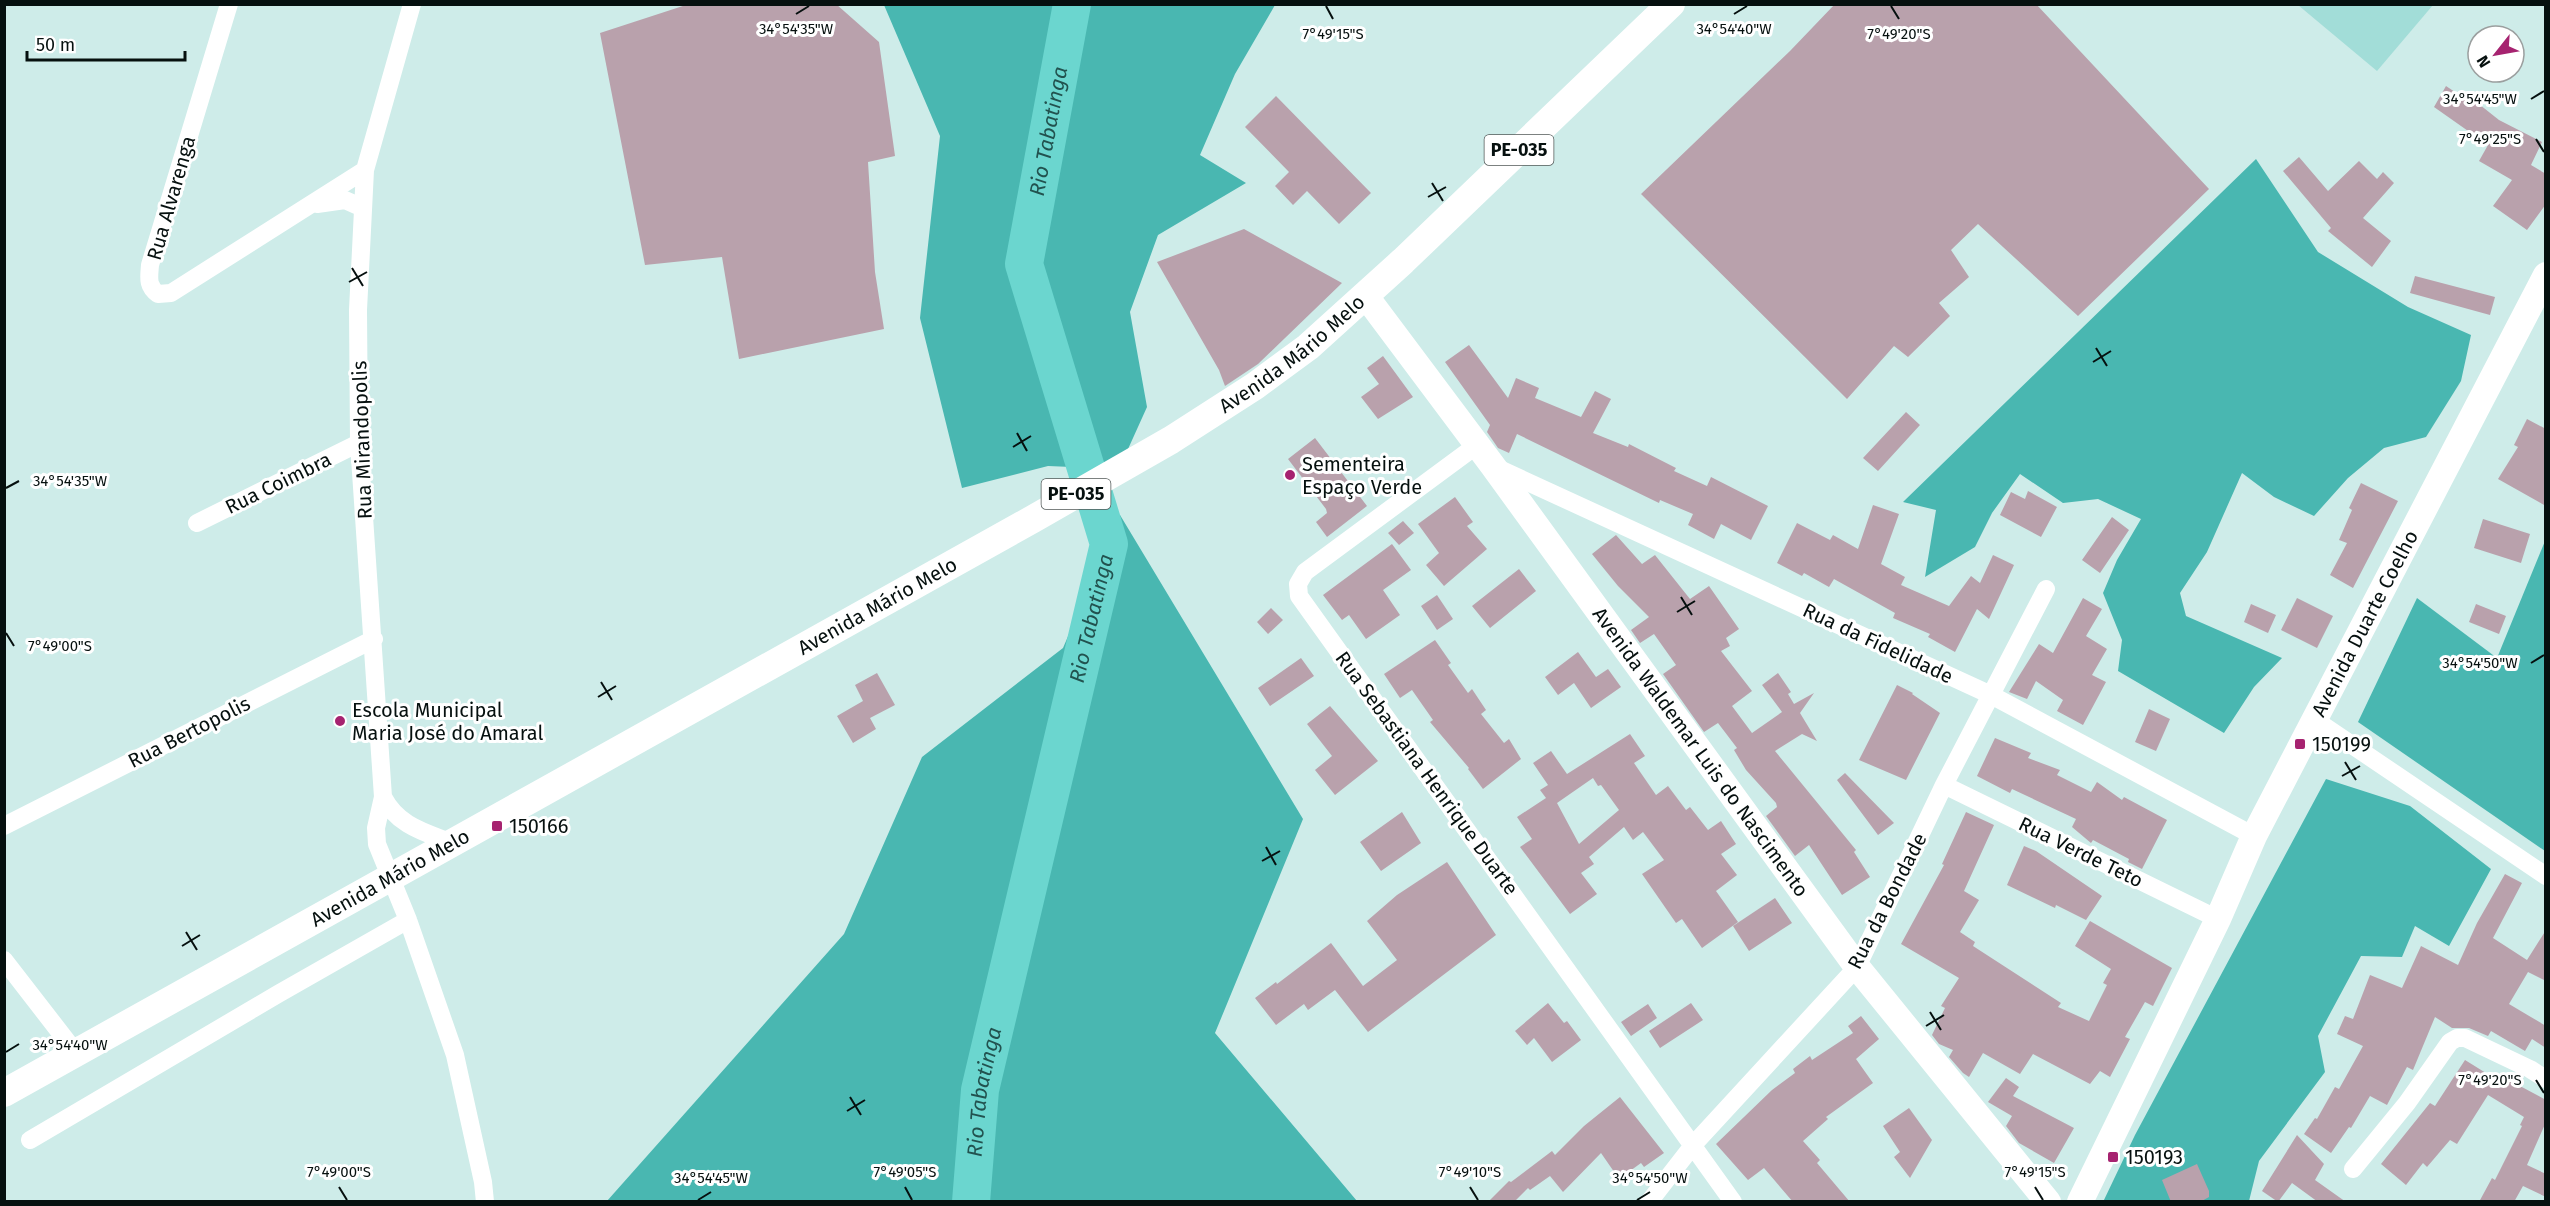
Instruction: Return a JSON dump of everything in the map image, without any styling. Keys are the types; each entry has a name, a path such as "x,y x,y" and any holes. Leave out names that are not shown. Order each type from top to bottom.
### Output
{"main road":[{"name":"Avenida Mário Melo","path":"4,1093 1033,519 1171,440 1255,386 1308,346 1365,295 1671,4"},
{"name":"Avenida Duarte Coelho","path":"2080,1202 2217,919 2254,836 2546,275"},
{"name":"Avenida Waldemar Luis do Nascimento","path":"1365,295 1493,466 1857,968 2048,1202"}],"street":[{"name":"Rua Alvarenga","path":"229,4 150,266 148,279 151,288 158,294 171,293 365,170"},
{"name":"Rua Mirandopolis","path":"412,4 365,170 358,310 359,443 384,797 376,828 377,844 408,920 455,1055 483,1182 485,1202"},
{"path":"309,205 345,200 363,208"},
{"name":"Rua Coimbra","path":"197,523 359,443"},
{"name":"Rua Sebastiana Henrique Duarte","path":"1477,445 1305,572 1298,584 1299,596 1694,1144 1733,1202"},
{"name":"Rua da Fidelidade","path":"1493,466 1991,695 2254,836"},
{"name":"Rua da Bondade","path":"1649,1202 1694,1144 1857,968 1944,785 2046,589"},
{"name":"Rua Bertopolis","path":"4,826 374,639"},
{"path":"2315,720 2546,876"},
{"name":"Rua Verde Teto","path":"1944,785 2217,919"},
{"path":"384,797 391,812 402,821 452,843"},
{"path":"30,1140 408,920"},
{"path":"4,960 76,1053"},
{"path":"2353,1168 2407,1103 2450,1042 2457,1038 2465,1038 2546,1079"}],"shaded area":[{"path":"884,5 1275,5 1235,74 1200,155 1246,183 1158,235 1130,312 1147,407 1119,469 1048,466 962,488 920,318 940,136"},
{"path":"2298,5 2433,5 2377,71"},
{"path":"2256,159 2318,252 2408,307 2471,335 2461,381 2426,437 2384,448 2348,478 2314,516 2274,497 2242,473 2207,552 2180,593 2186,616 2282,658 2254,687 2224,733 2118,671 2122,640 2103,593 2117,560 2141,519 2098,499 2063,503 2020,474 1992,513 1975,547 1925,577 1936,510 1903,502"},
{"path":"1120,515 1303,819 1215,1033 1357,1201 607,1201 844,934 922,757 1063,648"},
{"path":"2545,541 2545,851 2358,722 2417,598 2497,658"},
{"path":"2326,779 2410,806 2491,869 2449,946 2415,926 2402,957 2361,956 2318,1036 2325,1072 2259,1161 2249,1201 2103,1202 2135,1135"}],"building":[{"path":"689,4 836,4 879,42 895,156 868,162 875,272 884,329 739,359 722,257 645,265 600,33"},
{"path":"1835,4 2036,4 2209,189 2078,316 1978,224 1951,250 1969,277 1939,303 1950,316 1908,357 1894,346 1847,399 1641,194 1790,51"},
{"path":"2446,86 2467,100 2470,97 2499,120 2542,142 2531,165 2546,174 2546,204 2527,230 2493,206 2512,180 2479,161 2488,145 2434,107"},
{"path":"1276,96 1371,193 1339,224 1307,191 1293,205 1275,186 1289,172 1245,127"},
{"path":"2299,157 2328,191 2359,161 2377,179 2383,172 2394,183 2363,218 2391,241 2372,267 2328,231 2331,228 2283,171"},
{"path":"1244,229 1342,283 1258,364 1225,386 1219,370 1157,262"},
{"path":"2415,276 2495,297 2490,315 2410,293"},
{"path":"1469,345 1508,398 1516,378 1539,388 1535,398 1581,417 1595,391 1611,399 1593,433 1628,447 1629,444 1676,468 1674,471 1707,486 1711,477 1768,506 1751,540 1721,524 1714,539 1688,525 1693,514 1660,500 1659,503 1517,434 1509,453 1498,448 1487,432 1490,425 1445,362"},
{"path":"1383,356 1413,397 1378,419 1361,397 1379,384 1367,368"},
{"path":"1906,412 1920,425 1878,471 1863,458"},
{"path":"2527,419 2546,429 2546,506 2498,479 2518,447 2514,445"},
{"path":"1315,438 1367,506 1327,537 1316,522 1327,513 1326,509 1288,459"},
{"path":"2361,483 2398,501 2353,588 2330,575 2347,543 2339,540 2352,510 2349,508"},
{"path":"2028,491 2057,507 2041,537 2000,515 2011,492 2025,499"},
{"path":"1455,497 1473,522 1467,526 1487,549 1444,586 1426,565 1439,553 1418,524"},
{"path":"1873,505 1899,514 1881,564 1905,577 1901,585 1949,606 1971,576 1980,583 1993,555 2014,565 1989,619 1977,609 1955,652 1928,637 1930,634 1893,618 1895,613 1834,579 1829,587 1804,573 1802,576 1777,563 1797,523 1830,540 1833,535 1858,549"},
{"path":"2112,517 2129,530 2100,573 2082,560"},
{"path":"2483,519 2530,534 2521,563 2474,548"},
{"path":"1403,521 1414,533 1399,545 1388,533"},
{"path":"1616,535 1642,564 1655,555 1690,599 1709,586 1739,629 1726,638 1730,646 1721,651 1752,691 1732,706 1752,733 1782,712 1762,685 1778,673 1791,692 1788,694 1794,704 1814,693 1800,713 1817,741 1802,734 1775,751 1856,850 1854,852 1870,877 1842,895 1809,845 1795,856 1766,816 1777,807 1776,803 1746,770 1734,750 1737,748 1718,723 1704,732 1663,674 1676,665 1654,634 1640,643 1631,630 1649,617 1618,586 1592,554"},
{"path":"1392,544 1411,570 1383,590 1400,615 1366,639 1349,615 1342,620 1323,595"},
{"path":"1519,569 1536,591 1490,628 1472,606"},
{"path":"1437,595 1453,619 1437,630 1421,606"},
{"path":"2083,598 2102,609 2086,636 2107,649 2092,675 2106,682 2083,725 2057,711 2063,700 2036,681 2027,699 2009,692 2039,644 2053,653"},
{"path":"2297,598 2333,616 2317,648 2281,630"},
{"path":"2251,604 2276,615 2268,633 2244,622"},
{"path":"2476,604 2506,616 2499,634 2469,622"},
{"path":"1271,608 1283,620 1268,634 1257,622"},
{"path":"1435,640 1451,663 1448,665 1468,693 1472,689 1486,710 1481,714 1504,743 1509,739 1521,759 1483,789 1469,768 1430,722 1433,720 1412,690 1400,698 1384,674"},
{"path":"1578,652 1596,677 1608,669 1621,687 1591,708 1574,683 1558,695 1545,677"},
{"path":"1301,658 1314,676 1270,706 1258,688"},
{"path":"877,673 895,705 870,718 876,729 853,743 837,716 863,701 855,685"},
{"path":"1897,685 1913,693 1940,713 1906,780 1859,760"},
{"path":"1330,706 1378,761 1335,795 1315,770 1332,756 1307,724"},
{"path":"2149,709 2170,719 2156,751 2135,742"},
{"path":"1630,734 1645,756 1634,763 1656,795 1668,786 1686,810 1690,807 1708,830 1721,821 1736,844 1721,854 1737,875 1716,891 1738,922 1702,948 1682,919 1676,923 1642,874 1664,860 1643,832 1633,840 1624,827 1589,857 1594,864 1581,873 1597,894 1570,914 1520,847 1532,839 1517,817 1546,798 1540,790 1548,785 1533,763 1551,751 1567,774","holes":["1593,778 1598,786 1601,785 1619,810 1579,844 1557,803"]},
{"path":"1995,738 2031,753 2028,758 2060,770 2057,775 2091,792 2097,782 2122,800 2124,797 2167,820 2142,869 2128,862 2129,859 2093,840 2091,843 2072,827 2076,819 2012,789 2010,793 1977,776"},
{"path":"1845,773 1894,823 1878,835 1837,780"},
{"path":"1402,812 1421,843 1381,871 1360,842"},
{"path":"1966,812 1994,825 1964,891 1979,900 1960,932 1975,942 1973,946 2061,1003 2058,1007 2089,1021 2107,985 2103,983 2111,969 2075,946 2090,921 2172,968 2153,1006 2145,1002 2125,1037 2130,1039 2110,1077 2100,1071 2090,1084 2033,1054 2020,1074 1983,1053 1969,1077 1949,1057 1953,1050 1939,1044 1932,1035 1945,1008 1941,1006 1959,978 1901,944 1944,865 1942,864"},
{"path":"2024,846 2036,851 2102,896 2086,920 2007,885"},
{"path":"1447,862 1496,935 1368,1032 1335,990 1308,1010 1304,1004 1276,1025 1255,998 1331,943 1363,986 1397,960 1367,921 1397,895"},
{"path":"2505,874 2522,883 2493,938 2527,960 2546,930 2546,981 2528,972 2509,1004 2546,1026 2546,1048 2532,1039 2525,1051 2491,1031 2488,1036 2469,1028 2452,1028 2435,1017 2413,1070 2407,1067 2387,1105 2370,1096 2351,1128 2349,1127 2331,1153 2304,1134 2315,1118 2317,1119 2335,1087 2339,1089 2363,1046 2337,1034 2345,1016 2353,1019 2370,975 2402,988 2421,946 2458,965 2477,923"},
{"path":"1775,898 1792,923 1749,951 1733,926"},
{"path":"1548,1003 1564,1023 1567,1021 1581,1040 1552,1062 1534,1038 1527,1045 1515,1031"},
{"path":"1691,1003 1703,1020 1660,1048 1649,1031"},
{"path":"1648,1004 1657,1018 1631,1036 1621,1022"},
{"path":"1861,1016 1879,1039 1856,1059 1873,1083 1826,1117 1828,1119 1803,1141 1820,1160 1817,1163 1850,1202 1793,1202 1764,1168 1748,1180 1716,1144 1772,1090 1795,1073 1793,1069 1810,1056 1812,1060 1853,1033 1848,1026"},
{"path":"2465,1060 2502,1083 2505,1078 2546,1100 2546,1122 2527,1165 2546,1174 2546,1197 2523,1186 2514,1202 2479,1202 2492,1178 2495,1180 2522,1126 2520,1125 2524,1117 2488,1095 2457,1144 2450,1140 2427,1167 2423,1163 2406,1185 2381,1164 2430,1103 2435,1106"},
{"path":"2006,1078 2019,1087 2013,1096 2074,1128 2054,1163 2019,1143 2006,1126 2012,1116 1988,1102"},
{"path":"1620,1097 1664,1153 1644,1167 1641,1163 1619,1179 1601,1153 1563,1192 1550,1176 1530,1190 1528,1188 1514,1202 1488,1202 1509,1181 1511,1182 1552,1151 1555,1155 1584,1126"},
{"path":"1909,1108 1932,1140 1910,1178 1894,1157 1900,1152 1883,1126"},
{"path":"2297,1135 2324,1164 2315,1180 2346,1202 2318,1202 2292,1183 2278,1202 2262,1191"},
{"path":"2197,1164 2209,1191 2209,1197 2200,1202 2171,1202 2162,1180"}],"waterway":[{"name":"Rio Tabatinga","path":"971,1202 980,1090 1109,544 1024,264 1072,4"}],"place":[{"name":"Sementeira Espaço Verde","path":"1290,475"},
{"name":"Escola Municipal Maria José do Amaral","path":"340,721"},
{"name":"150199","path":"2300,744"},
{"name":"150166","path":"497,826"},
{"name":"150193","path":"2113,1157"}]}
